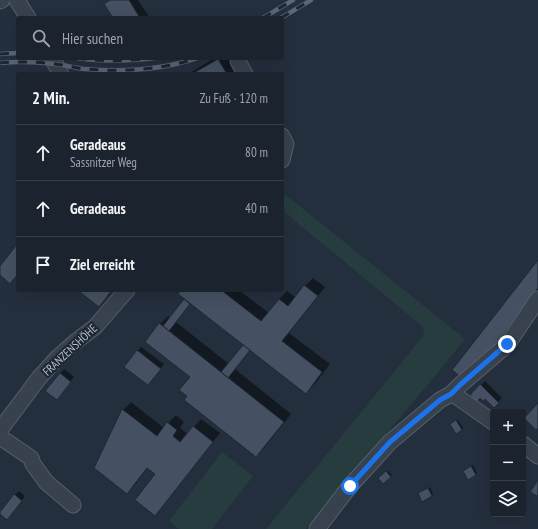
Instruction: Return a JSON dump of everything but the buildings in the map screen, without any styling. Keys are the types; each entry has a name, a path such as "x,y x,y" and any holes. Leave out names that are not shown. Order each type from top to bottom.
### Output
{"street":[{"path":"17,0 27,16"},
{"path":"53,60 60,72"},
{"path":"284,140 286,144 284,152"},
{"name":"FRANZENSHÖHE","path":"0,430 39,378 58,357 95,327 125,292"},
{"path":"317,529 350,486 390,442 440,400 451,394 507,344 538,299"},
{"path":"451,394 490,420"},
{"path":"0,438 31,458 33,464 46,482 73,505"},
{"path":"524,445 538,456"}],"green space":[{"path":"284,194 465,339 306,529 266,529 424,335 423,327 284,212"},
{"path":"222,452 253,476 212,529 179,529 169,521"}],"railway":[{"path":"266,16 293,0"},
{"path":"284,16 311,0"},
{"path":"0,54 16,53"},
{"path":"96,60 136,60"},
{"path":"0,63 34,62 59,64 85,69 127,70 156,68 190,60"}],"route":[{"path":"350,486 390,442 440,400 451,394 507,344"}]}
